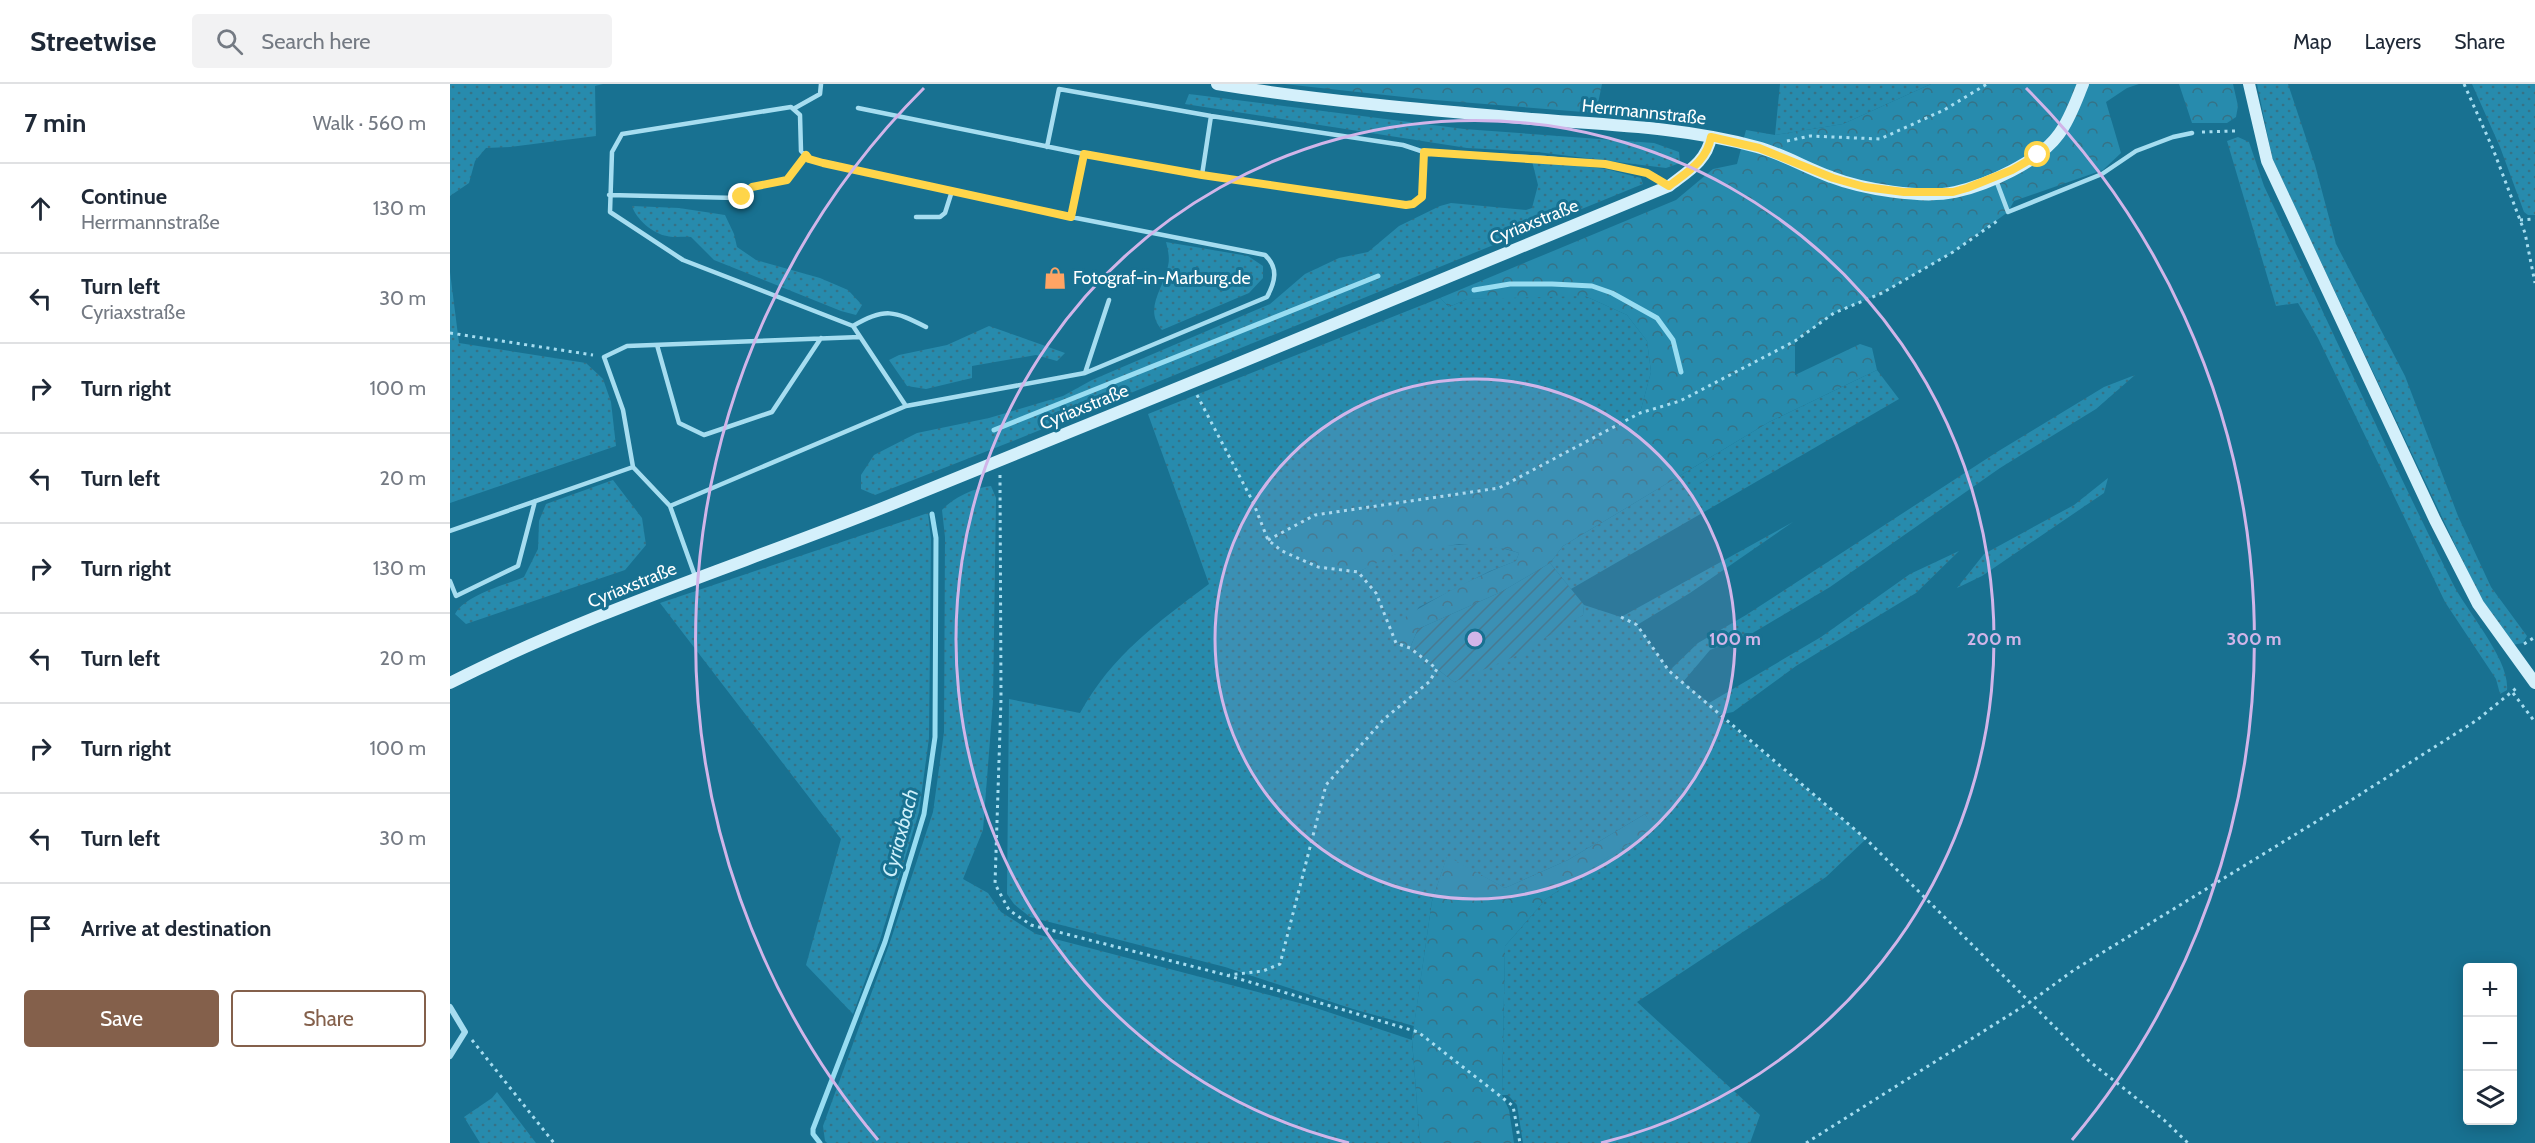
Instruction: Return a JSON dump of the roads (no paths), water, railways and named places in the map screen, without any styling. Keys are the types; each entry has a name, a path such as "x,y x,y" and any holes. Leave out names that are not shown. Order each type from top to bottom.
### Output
{"street":[{"name":"Herrmannstraße","path":"1217,84 1312,97 1453,112 1657,129 1711,137 1759,148 1833,178 1865,187 1904,192 1953,192 1995,178 2038,155 2058,136 2071,116 2083,84"},
{"path":"2249,84 2258,128 2271,170 2435,520 2478,604 2532,679"},
{"name":"Cyriaxstraße","path":"450,682 492,661 1000,461 1669,186 1697,165 1709,150 1711,137"},
{"path":"450,1007 465,1032 450,1056"}],"lane":[{"path":"821,84 820,94 795,108 785,107 622,134 612,152 610,212 683,260 853,326 906,406"},
{"path":"1047,147 1059,89 1211,116 1381,141 1424,152 1605,164 1647,173 1669,186"},
{"path":"670,506 906,406 1085,373 1267,297 1274,285 1275,271 1271,260 1266,255 1071,217 809,159 801,151 800,115 795,108"},
{"path":"858,108 1047,147 1202,175 1406,205 1413,204 1422,197 1424,152"},
{"path":"1202,175 1211,116"},
{"path":"1995,178 2008,213 2102,174 2136,151 2173,136 2192,132"},
{"path":"1071,217 1084,154"},
{"path":"609,195 742,197 752,187 787,180 806,155"},
{"path":"916,217 940,217 945,213 952,190"},
{"path":"1085,373 1109,300"},
{"path":"853,326 871,315 889,311 926,327"},
{"path":"696,579 670,506 633,467 623,410 604,357 627,346 860,337"},
{"path":"657,345 680,423 704,435 771,412 821,338"},
{"path":"450,531 633,467"},
{"path":"450,581 456,596 518,566 535,501"}],"waterway":[{"path":"994,430 1378,276"},
{"path":"1474,290 1510,284 1552,284 1592,286 1612,293 1657,318 1673,340 1681,372"},
{"name":"Cyriaxbach","path":"820,1143 813,1134 813,1129 885,942 924,814 935,737 936,538 932,514"}],"place":[{"name":"Fotograf-in-Marburg.de","path":"1055,278"}]}
